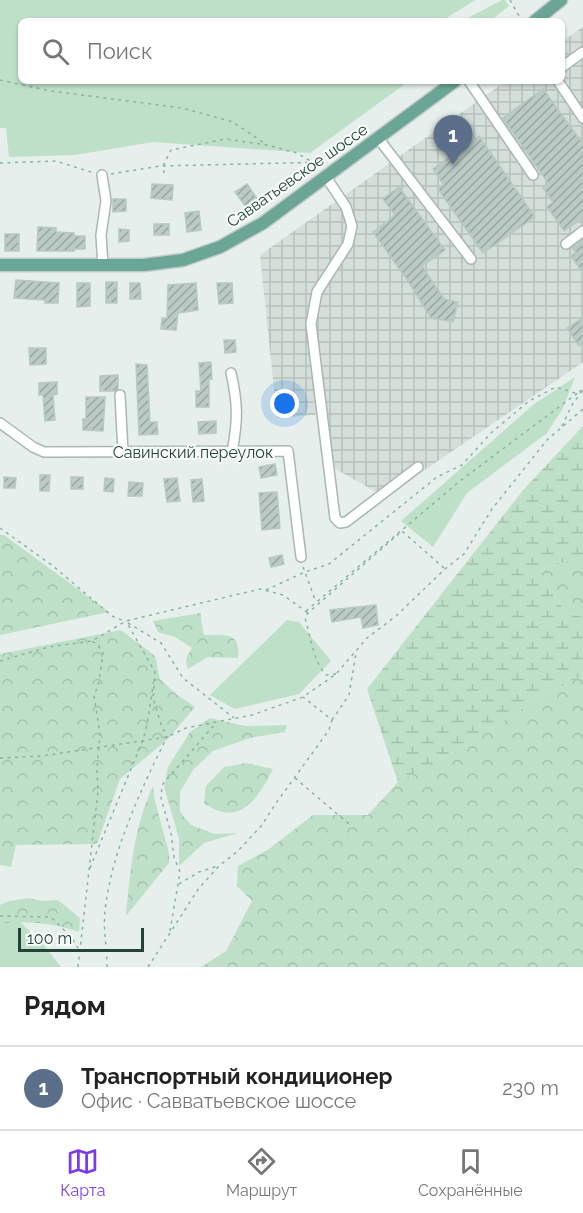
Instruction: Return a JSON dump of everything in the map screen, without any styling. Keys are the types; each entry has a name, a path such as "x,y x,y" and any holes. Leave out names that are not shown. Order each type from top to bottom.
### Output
{"main road":[{"path":"539,18 561,0"},
{"name":"Савватьевское шоссе","path":"0,265 103,267 164,263 211,251 255,229 451,84"}],"street":[{"path":"565,65 583,52"},
{"path":"471,84 533,175"},
{"path":"560,84 583,118"},
{"path":"378,138 471,259"},
{"path":"102,175 106,201 101,235 103,267"},
{"path":"326,177 346,207 352,226 348,244 317,292 311,324 335,518 340,524 346,522 418,466"},
{"path":"566,244 583,231"},
{"path":"231,373 238,404 237,427 232,452"},
{"path":"120,395 123,452"},
{"name":"Савинский переулок","path":"0,423 33,447 44,452 288,451 301,557"}],"path":[{"path":"510,0 520,18"},
{"path":"0,80 18,84"},
{"path":"19,84 51,91 182,108 233,122 267,145"},
{"path":"164,173 163,166 171,150 225,139 267,145 297,153 313,163"},
{"path":"0,164 56,161 102,175 163,166 346,162"},
{"path":"266,590 329,564 437,477 462,465 491,433 529,401 556,387 575,393 582,390"},
{"path":"562,427 582,390"},
{"path":"336,674 326,675 317,666 314,646 305,618 307,612 460,481 582,390"},
{"path":"0,758 42,756 167,737 186,728 235,719 303,697 336,674 368,638 444,569 464,554 492,509 547,440 583,409"},
{"path":"0,528 53,566 112,616 126,621 161,643 183,678 235,719"},
{"path":"307,612 317,606 402,531 444,569"},
{"path":"301,557 317,606"},
{"path":"0,661 49,647 92,641 126,621 260,589 283,595 307,612"},
{"path":"126,621 155,672 153,698 160,724 167,737"},
{"path":"78,967 98,791 100,734 94,696 99,682 103,652 92,641"},
{"path":"148,967 199,888 262,825 329,730 332,720 349,695 356,652"},
{"path":"89,872 147,725 155,672"},
{"path":"303,697 332,720"},
{"path":"170,933 180,872 174,857 171,833 161,798 162,785 216,722"},
{"path":"107,967 105,912 114,870 130,819 167,737"},
{"path":"294,778 349,824"},
{"path":"178,885 199,872 219,866"},
{"path":"0,916 51,918 71,937 79,949"}],"shaded area":[{"path":"583,27 583,362 385,497 332,467 324,414 277,418 260,255 502,84 565,84 565,39"}],"green space":[{"path":"0,0 475,0 447,18 18,18 18,84 405,84 310,153 153,142 75,155 9,157 6,128 0,128"},
{"path":"502,0 505,0 509,6 494,18 468,18"},
{"path":"575,377 563,408 547,433 467,493 433,547 401,521 533,405"},
{"path":"583,426 583,556 540,570 565,612 583,617 583,671 578,678 540,697 475,740 398,782 367,689 524,489"},
{"path":"0,535 4,535 109,612 0,635"},
{"path":"583,556 583,617 565,612 540,570"},
{"path":"201,613 204,635 224,635 234,639 237,643 238,658 208,657 188,669 186,663 192,648 175,637 158,632 153,621"},
{"path":"287,620 299,622 331,661 299,694 235,709 210,695"},
{"path":"121,630 155,656 160,679 195,707 169,738 120,779 97,844 16,845 11,867 0,865 0,654"},
{"path":"583,671 583,967 201,967 226,951 252,901 237,886 238,866 269,849 313,815 368,815 398,782 475,740 540,697 577,678"},
{"path":"210,718 245,726 287,725 285,732 250,738 213,751 193,770 180,792 180,812 191,825 214,834 238,833 204,843 179,866 179,838 164,787 168,767 190,732"},
{"path":"246,763 273,769 254,800 240,810 231,813 204,804 206,786 224,767"},
{"path":"153,786 169,853 169,863 126,916 137,833"},
{"path":"29,898 42,901 58,900 80,918 79,932 40,923 0,924 0,905"},
{"path":"19,921 43,944 61,967 0,967 0,924"}],"building":[{"path":"543,89 583,144 583,218 564,231 547,207 553,202 543,188 548,183 503,118"},
{"path":"479,136 535,217 483,253 438,189 444,185 433,169"},
{"path":"152,184 173,185 172,200 151,198"},
{"path":"247,184 258,200 246,207 235,192"},
{"path":"399,187 445,250 422,266 444,299 458,302 453,322 431,318 373,232 395,215 383,199"},
{"path":"113,199 126,199 126,211 113,212"},
{"path":"199,211 201,230 187,232 185,213"},
{"path":"154,224 169,224 169,235 154,235"},
{"path":"38,227 56,228 56,232 85,236 85,249 37,251"},
{"path":"119,229 129,230 129,241 119,242"},
{"path":"5,234 19,234 19,251 5,251"},
{"path":"583,239 583,273 571,256 576,252 572,248"},
{"path":"16,280 59,283 58,303 14,298"},
{"path":"106,282 117,282 117,303 106,303"},
{"path":"77,283 90,283 90,306 77,307"},
{"path":"130,283 140,283 141,299 130,299"},
{"path":"196,283 198,310 178,313 176,330 161,329 162,318 167,318 168,285"},
{"path":"217,283 232,283 233,303 219,304"},
{"path":"583,318 583,343 579,346 567,328"},
{"path":"224,340 235,340 236,352 225,353"},
{"path":"29,348 46,348 46,364 30,365"},
{"path":"211,362 209,407 196,407 196,391 201,391 199,363"},
{"path":"136,364 147,365 150,422 157,422 158,434 139,435"},
{"path":"118,375 118,389 100,391 100,376"},
{"path":"57,382 57,394 53,395 55,420 45,421 43,395 39,395 39,383"},
{"path":"86,397 105,397 103,431 83,430 83,419 86,419"},
{"path":"216,421 216,433 199,434 198,422"},
{"path":"275,464 277,475 261,478 259,467"},
{"path":"40,475 50,475 49,491 40,491"},
{"path":"4,477 16,478 15,488 4,488"},
{"path":"71,477 83,477 83,489 71,489"},
{"path":"105,478 114,479 113,492 104,491"},
{"path":"177,478 180,501 167,502 164,479"},
{"path":"202,479 204,501 193,502 191,480"},
{"path":"129,482 143,483 142,496 128,496"},
{"path":"277,492 280,528 262,530 259,493"},
{"path":"282,555 284,564 271,567 269,558"},
{"path":"376,605 378,625 363,628 361,617 332,622 330,610"}],"place":[{"name":"Транспортный кондиционер","path":"453,165"}]}
